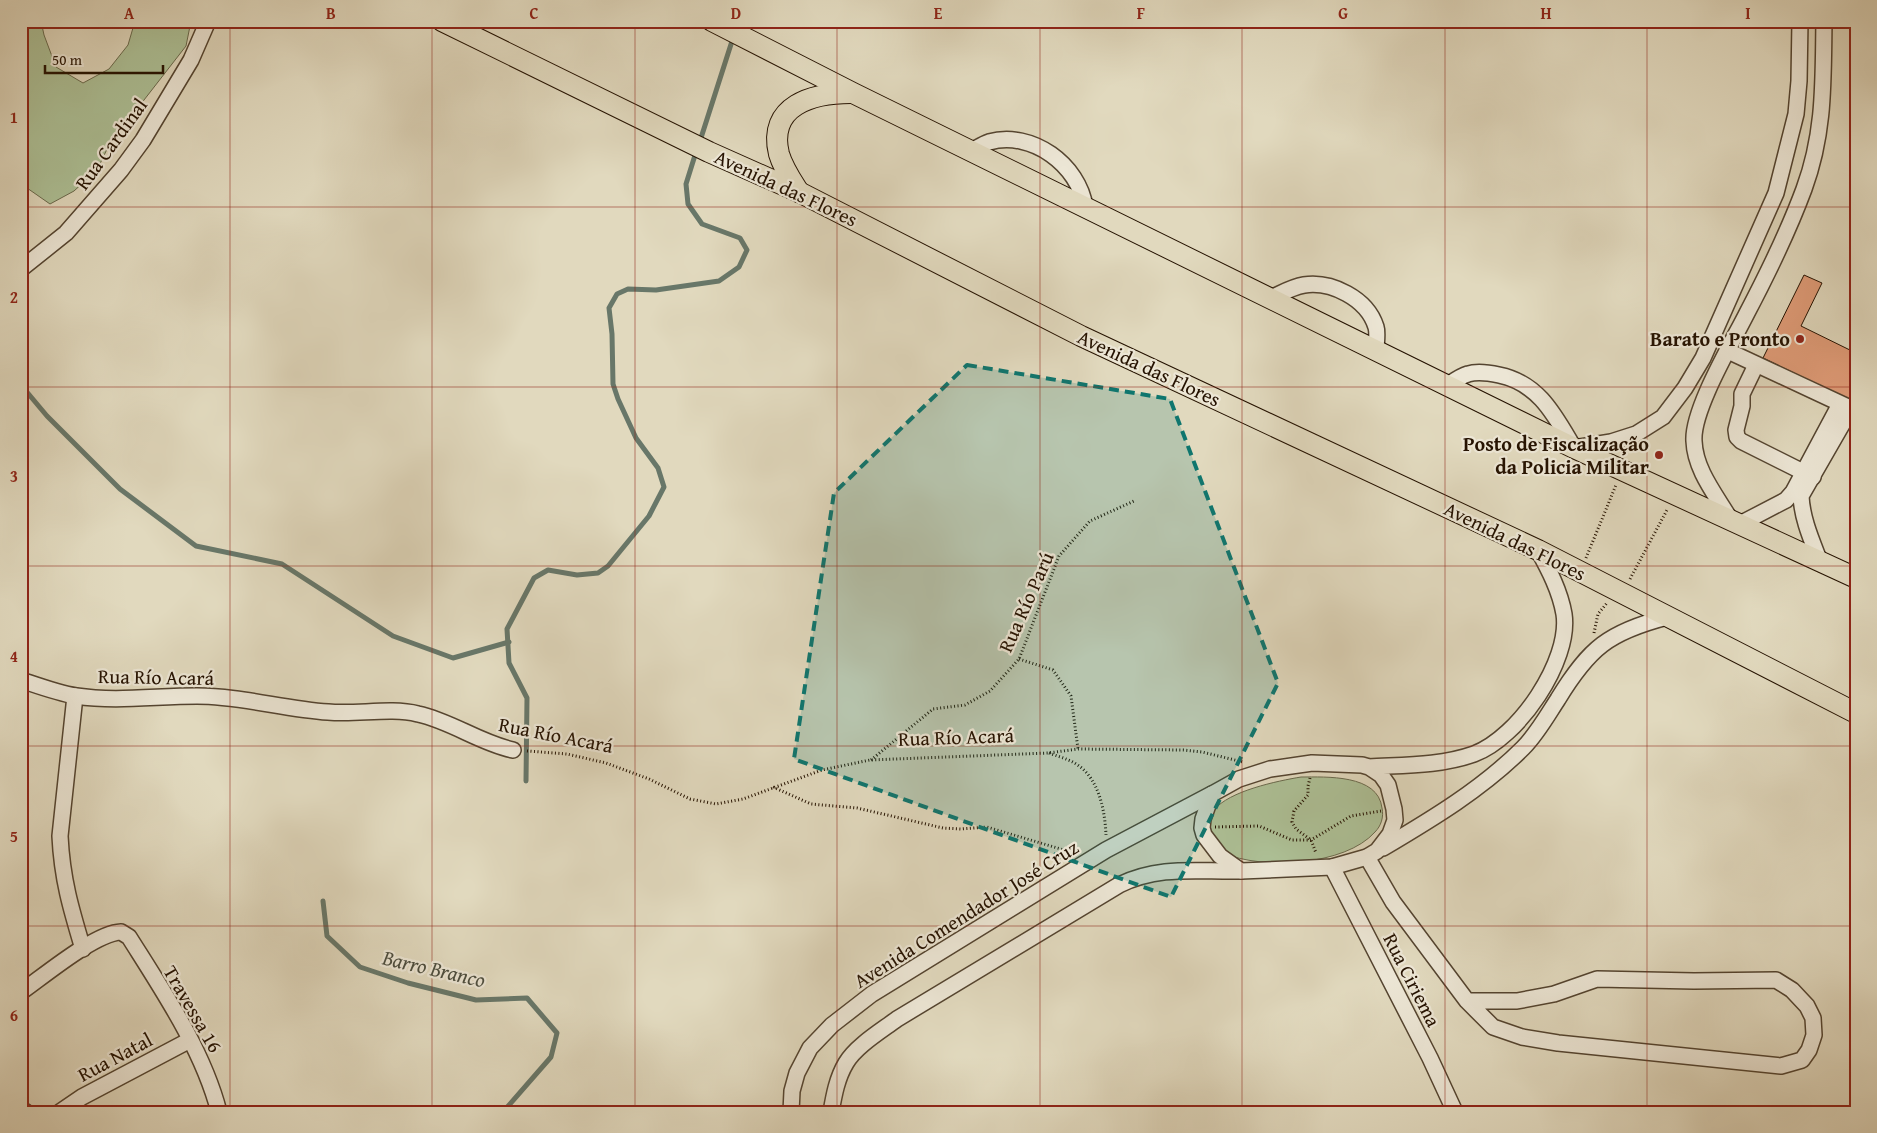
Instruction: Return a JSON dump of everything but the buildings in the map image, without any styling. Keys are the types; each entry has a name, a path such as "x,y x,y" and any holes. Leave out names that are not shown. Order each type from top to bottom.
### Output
{"main road":[{"name":"Avenida das Flores","path":"442,21 709,152 799,192 1081,336 1538,550 1856,713"},
{"path":"712,21 853,93 1574,448 1856,578"},
{"path":"799,192 779,156 778,129 783,118 792,107 806,99 834,93 853,93"}],"street":[{"name":"Rua Cardinal","path":"21,269 66,234 121,170 143,140 191,60 208,21"},
{"path":"1448,385 1468,374 1474,373 1493,373 1517,381 1534,391 1548,405 1574,448 1610,442 1636,434 1663,417 1685,388 1703,358 1776,193 1796,114 1799,81 1800,21"},
{"path":"1808,475 1786,500 1735,521 1704,477 1696,455 1694,440 1695,424 1703,403 1772,265 1811,170 1821,128 1824,21"},
{"path":"971,151 988,142 1002,141 1022,142 1042,149 1053,156 1071,173 1084,195 1085,207"},
{"path":"1271,298 1293,287 1305,285 1340,290 1358,302 1371,318 1376,327 1376,350"},
{"path":"1728,351 1849,408 1827,440 1808,475 1801,496 1802,507 1820,562"},
{"path":"1756,365 1742,394 1742,406 1736,430 1737,437 1740,441 1808,475"},
{"path":"1369,767 1420,765 1452,761 1491,747 1520,721 1548,679 1563,637 1564,615 1561,604 1556,587 1538,550"},
{"path":"831,1112 836,1086 847,1061 866,1042 897,1020 1119,885 1134,878 1177,870 1241,871 1327,868 1372,854 1440,814 1523,748 1538,730 1584,660 1598,647 1634,626 1667,617"},
{"name":"Rua Río Acará","path":"21,680 75,696 151,698 196,696 234,699 326,712 356,714 391,711 418,714 446,724 483,741 513,750"},
{"path":"21,992 83,949 66,892 60,836 75,696"},
{"name":"Avenida Comendador José Cruz","path":"791,1112 792,1091 797,1073 810,1048 832,1025 872,994 1100,854 1239,779 1270,769 1312,763 1362,765 1369,767"},
{"path":"1369,767 1381,774 1388,784 1395,820 1390,834 1372,854"},
{"path":"1212,794 1205,808 1202,828 1204,835 1211,846 1226,862 1241,871"},
{"path":"1372,854 1393,902 1466,1001 1493,1027 1522,1037 1558,1042 1781,1066 1802,1060 1809,1050 1814,1035 1813,1018 1806,1006 1792,990 1776,980 1598,979 1554,994 1517,1001 1466,1001"},
{"name":"Rua Ciriema","path":"1327,868 1430,1058 1455,1112"},
{"name":"Travessa 16","path":"83,949 108,935 121,932 129,937 201,1060 219,1112"},
{"name":"Rua Natal","path":"60,1112 82,1097 190,1040"},
{"path":"21,1108 26,1112"}],"path":[{"path":"1580,572 1623,470"},
{"path":"1598,647 1594,630 1598,614 1604,605 1622,594 1675,494"},
{"name":"Rua Río Parú","path":"870,760 933,709 965,705 990,691 1019,659 1059,556 1090,521 1134,501"},
{"path":"1019,659 1053,670 1072,696 1078,749"},
{"name":"Rua Río Acará","path":"513,750 566,754 606,763 649,779 690,799 705,803 730,802 822,770 870,760 1048,753 1078,749 1202,752 1270,769"},
{"name":"Rua Río Acará","path":"1048,753 1071,761 1080,767 1091,780 1101,801 1105,827 1100,854"},
{"path":"1312,763 1308,796 1294,811 1292,822 1296,829 1311,840 1327,868"},
{"path":"772,787 811,804 857,808 943,828 993,828 1100,854"},
{"path":"1202,828 1259,826 1292,840 1311,840 1351,816 1394,809"}],"highlighted area":[{"path":"967,365 1170,399 1278,683 1171,897 794,759 834,493"}],"green space":[{"path":"21,21 41,21 56,67 83,83 109,69 128,45 135,21 191,21 186,46 109,145 97,170 74,191 50,204 27,188 21,177"},
{"path":"1301,777 1349,780 1361,783 1371,789 1378,797 1383,811 1379,827 1361,843 1344,852 1302,862 1259,862 1223,853 1209,829 1214,810 1221,803 1254,788"}],"waterway":[{"path":"700,141 733,38"},
{"path":"526,781 527,698 509,663 507,629 534,578 548,570 577,575 598,573 608,566 649,516 664,487 658,468 636,438 613,384 612,334 609,308 617,294 628,289 656,290 719,281 739,267 747,250 740,238 702,224 688,204 686,184 696,152"},
{"path":"21,385 47,416 120,489 196,546 282,564 393,636 453,658 509,642"},
{"name":"Barro Branco","path":"323,901 327,936 360,967 408,983 476,1000 527,998 557,1033 551,1057 503,1112"}],"place":[{"name":"Barato e Pronto","path":"1800,339"},
{"name":"Posto de Fiscalização da Policia Militar","path":"1659,455"}]}
